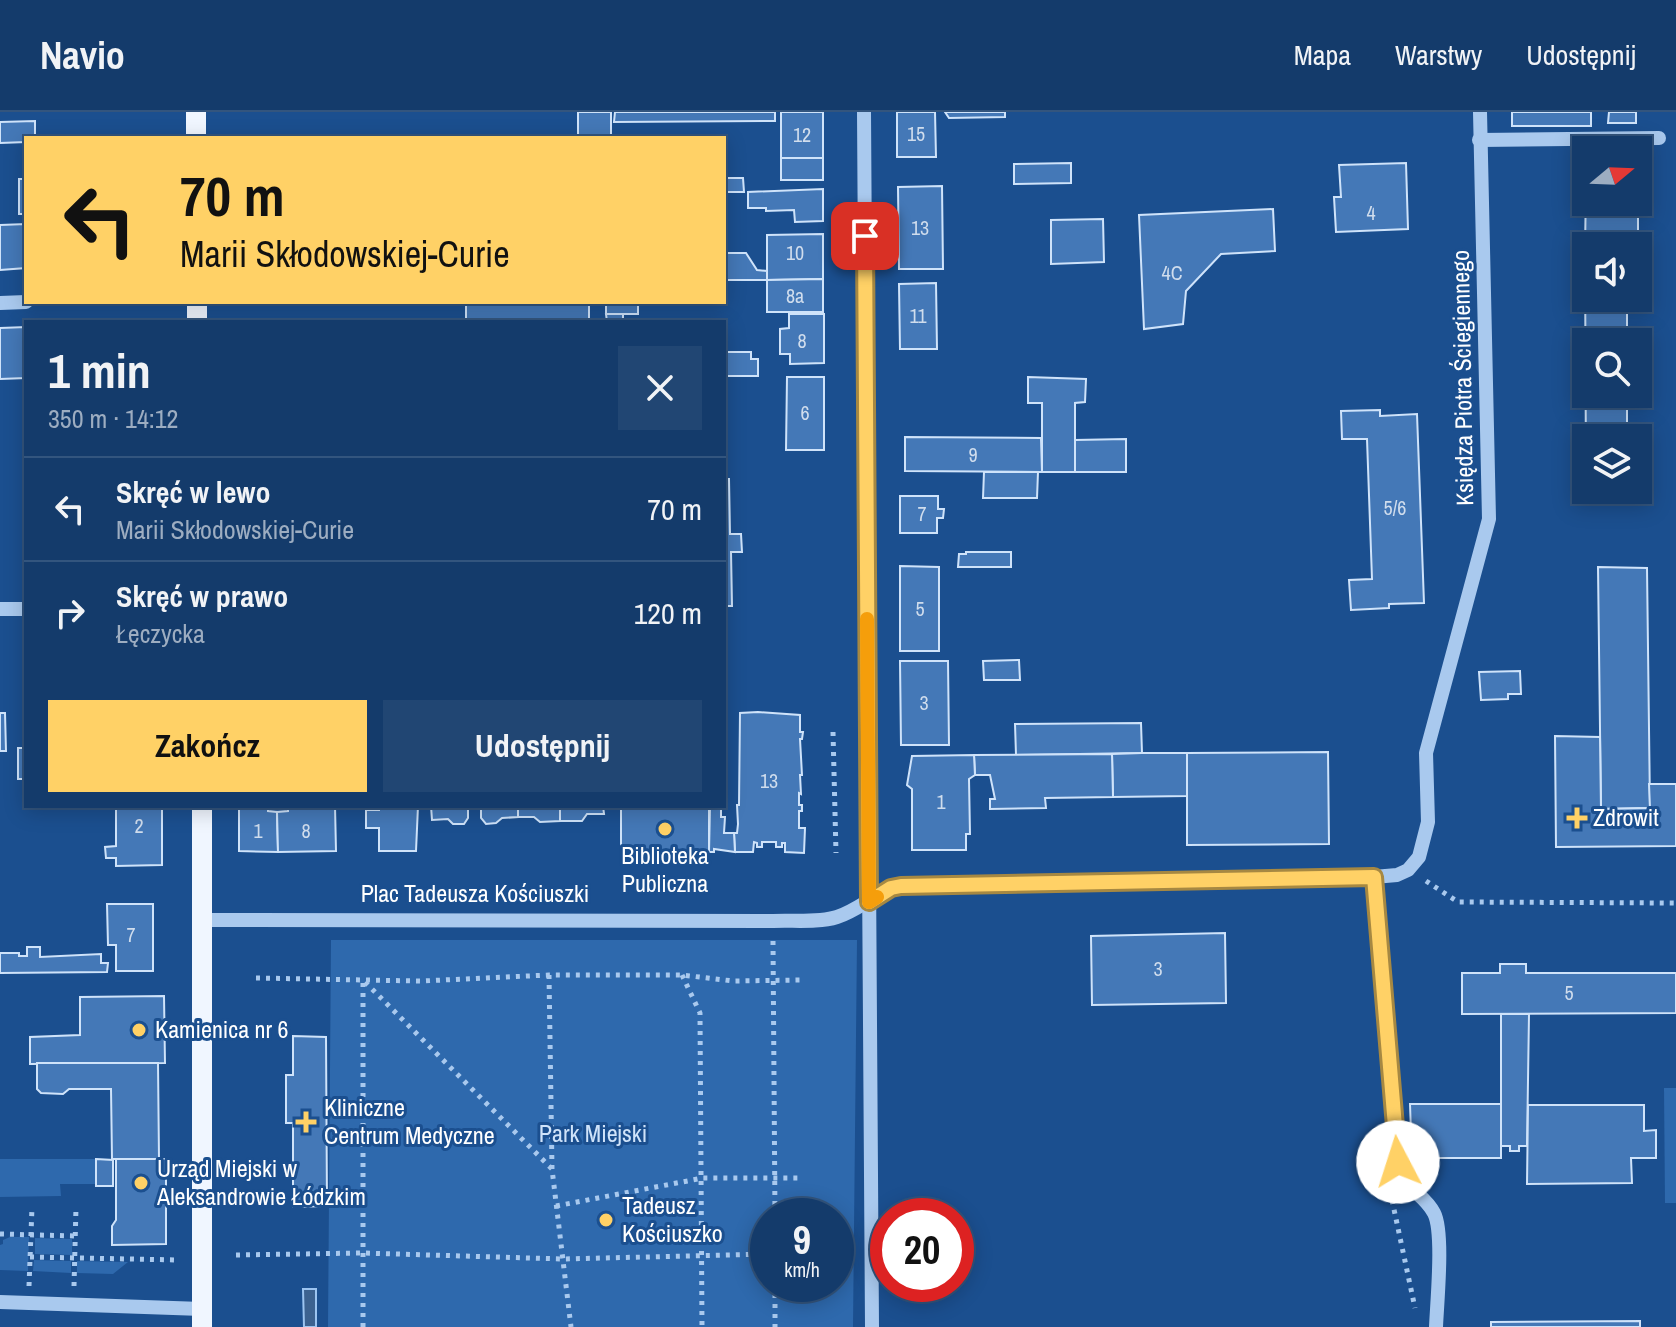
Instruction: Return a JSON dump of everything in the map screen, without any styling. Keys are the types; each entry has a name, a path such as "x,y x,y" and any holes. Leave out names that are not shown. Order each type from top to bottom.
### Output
{"main road":[{"path":"196,112 196,136"},
{"path":"202,808 202,1318"}],"street":[{"path":"864,112 872,1327"},
{"name":"Księdza Piotra Ściegiennego","path":"1408,870 1419,857 1425,841 1428,822 1426,753 1489,519 1480,112"},
{"path":"1479,140 1659,138"},
{"path":"0,303 24,302"},
{"path":"0,609 24,609"},
{"name":"Plac Tadeusza Kościuszki","path":"202,920 773,921 835,918 891,888 901,886 1374,877 1397,875 1408,870"},
{"path":"1374,877 1400,1176 1431,1208 1438,1225 1436,1327"},
{"path":"0,1302 73,1305 202,1318"}],"path":[{"path":"833,732 836,853"},
{"path":"1408,870 1458,902 1676,903"},
{"path":"773,940 775,1198"},
{"path":"256,978 422,981 549,975 682,975 733,981 803,980"},
{"path":"549,975 552,1169 571,1327"},
{"path":"682,975 700,1013 702,1327"},
{"path":"363,980 552,1169"},
{"path":"363,980 363,1327"},
{"path":"556,1206 703,1178 803,1178"},
{"path":"29,1303 32,1207"},
{"path":"73,1305 76,1207"},
{"path":"0,1234 75,1236"},
{"path":"236,1255 363,1253 563,1259 750,1254"},
{"path":"30,1257 179,1260"},
{"path":"775,1302 775,1327"}],"green space":[{"name":"Park Miejski","path":"331,940 857,940 854,1230 854,1198 750,1198 750,1302 853,1302 853,1327 328,1327"},
{"path":"1664,1088 1676,1088 1676,1203 1665,1203"},
{"path":"0,1159 96,1159 96,1184 60,1184 61,1196 0,1197"},
{"path":"10,1237 29,1237 28,1271 0,1270 0,1245"},
{"path":"35,1238 72,1239 72,1255 35,1254"},
{"path":"34,1260 71,1261 71,1273 33,1271"},
{"path":"77,1261 128,1262 113,1274 77,1273"}],"shaded area":[{"path":"303,1289 316,1289 316,1327 304,1327"}],"building":[{"path":"578,112 611,112 611,136 578,136"},
{"path":"615,112 775,112 775,121 614,122"},
{"path":"781,112 823,112 823,158 781,158"},
{"path":"897,112 935,112 936,157 897,157"},
{"path":"945,112 1005,112 1005,117 949,118"},
{"path":"1512,112 1591,112 1591,126 1512,126"},
{"path":"1609,112 1636,112 1636,123 1608,123"},
{"path":"35,121 35,136 24,136 24,142 0,143 0,122"},
{"path":"781,158 823,158 823,180 781,180"},
{"path":"1071,163 1071,183 1014,184 1014,164"},
{"path":"1406,163 1408,229 1336,232 1334,197 1341,197 1339,165"},
{"path":"726,178 743,178 744,192 726,192"},
{"path":"19,179 24,179 24,214 19,214"},
{"path":"942,186 943,269 899,269 898,187"},
{"path":"823,189 823,221 795,222 794,210 748,208 748,192"},
{"path":"1273,209 1275,251 1221,254 1186,291 1183,324 1144,329 1139,215"},
{"path":"1586,216 1638,216 1638,232 1585,232"},
{"path":"1103,219 1104,262 1051,264 1051,220"},
{"path":"24,224 24,268 0,270 0,225"},
{"path":"823,234 823,279 767,280 767,235"},
{"path":"726,253 746,253 757,270 767,271 767,280 726,280"},
{"path":"823,279 823,312 767,312 767,280"},
{"path":"936,283 937,349 900,349 899,284"},
{"path":"466,304 589,304 589,320 466,320"},
{"path":"606,304 638,304 638,314 606,314"},
{"path":"1585,312 1627,312 1627,328 1585,328"},
{"path":"606,314 623,314 623,320 607,320"},
{"path":"789,314 824,314 824,363 790,364 790,354 780,354 780,329 789,328"},
{"path":"24,327 24,378 0,379 0,328"},
{"path":"726,352 751,352 751,359 758,359 758,376 726,376"},
{"path":"787,377 824,377 824,450 786,450"},
{"path":"1028,377 1086,379 1085,402 1075,403 1075,472 1042,472 1042,403 1028,403"},
{"path":"1586,408 1627,408 1627,424 1586,424"},
{"path":"1380,410 1380,416 1417,414 1424,603 1351,610 1349,580 1372,579 1367,439 1342,439 1341,411"},
{"path":"905,437 1041,438 1042,472 905,471"},
{"path":"1126,439 1126,472 1075,472 1075,440"},
{"path":"984,472 1038,472 1037,498 983,498"},
{"path":"726,479 729,479 730,534 741,534 742,552 731,552 732,606 726,606"},
{"path":"900,496 938,496 938,509 944,509 943,518 937,518 937,533 900,533"},
{"path":"1011,552 1011,567 958,567 959,554"},
{"path":"900,566 939,567 939,651 900,651"},
{"path":"1598,567 1647,568 1650,808 1601,809"},
{"path":"1019,660 1020,680 984,680 983,661"},
{"path":"900,661 948,661 949,745 901,745"},
{"path":"1520,671 1521,694 1508,694 1508,699 1481,700 1479,672"},
{"path":"0,713 5,713 6,751 0,751"},
{"path":"740,713 800,715 800,732 803,732 800,739 802,775 799,805 802,805 802,811 799,811 799,828 805,828 804,853 785,852 785,843 782,847 776,847 776,842 762,842 762,847 757,847 754,842 753,852 735,852"},
{"path":"1141,723 1142,753 1016,755 1015,724"},
{"path":"1555,736 1600,737 1601,809 1650,808 1649,784 1676,784 1676,846 1556,847"},
{"path":"18,748 24,748 24,779 18,779"},
{"path":"1328,752 1329,844 1187,845 1187,753"},
{"path":"1187,753 1187,796 1113,797 1112,754"},
{"path":"1112,754 1113,797 1045,798 1046,808 990,809 990,799 995,799 990,775 975,775 974,755"},
{"path":"974,755 975,775 969,779 970,834 966,834 966,850 912,850 912,789 907,785 912,756"},
{"path":"116,808 162,808 162,865 116,866 116,858 106,858 105,847 116,846"},
{"path":"239,808 268,808 268,811 277,812 278,852 239,851"},
{"path":"288,808 335,808 336,851 278,852 277,812 288,811"},
{"path":"418,808 416,851 379,851 379,828 366,828 366,810"},
{"path":"431,808 468,808 468,818 464,824 453,824 448,819 432,820"},
{"path":"481,808 518,808 518,817 502,818 496,823 486,824 481,818"},
{"path":"518,808 560,808 560,821 540,822 534,817 518,817"},
{"path":"560,808 603,808 604,814 587,814 582,821 560,821"},
{"name":"Biblioteka Publiczna","path":"621,808 709,808 709,852 621,851"},
{"path":"710,808 721,808 721,817 725,817 724,833 734,833 735,852 714,849 714,852 709,852"},
{"path":"107,904 153,904 153,971 116,971 116,945 108,945"},
{"path":"1225,933 1226,1003 1092,1005 1091,936"},
{"path":"27,947 40,947 40,957 101,954 101,963 108,963 107,972 0,973 0,953 27,956"},
{"path":"1500,964 1526,964 1526,973 1676,973 1676,1013 1462,1014 1462,973 1500,973"},
{"path":"164,996 165,1063 30,1064 30,1037 80,1035 80,997"},
{"path":"1501,1014 1529,1014 1527,1146 1519,1146 1519,1151 1510,1151 1510,1146 1501,1146"},
{"name":"Kliniczne Centrum Medyczne","path":"293,1036 326,1037 327,1206 293,1207 293,1123 286,1123 286,1075 293,1075"},
{"path":"37,1063 158,1063 159,1159 112,1159 111,1089 41,1093 37,1089"},
{"path":"1410,1104 1501,1104 1501,1158 1411,1158 1411,1147 1404,1147 1404,1133 1411,1133"},
{"path":"1528,1105 1644,1105 1644,1131 1656,1130 1656,1158 1631,1158 1632,1183 1527,1184"},
{"path":"96,1159 113,1160 113,1186 96,1186"},
{"name":"Urząd Miejski w Aleksandrowie Łódzkim","path":"116,1159 166,1159 166,1244 112,1245 112,1226 116,1220"},
{"path":"1640,1321 1640,1327 1491,1327 1491,1322"}],"slow traffic":[{"path":"867,619 869,902 877,897"}],"place":[{"name":"Zdrowit","path":"1577,818"},
{"name":"Biblioteka Publiczna","path":"665,829"},
{"name":"Kamienica nr 6","path":"139,1030"},
{"name":"Kliniczne Centrum Medyczne","path":"306,1122"},
{"name":"Urząd Miejski w Aleksandrowie Łódzkim","path":"141,1183"},
{"name":"Tadeusz Kościuszko","path":"606,1220"}],"route":[{"path":"865,236 869,902 891,888 901,886 1374,877 1398,1162"}]}
